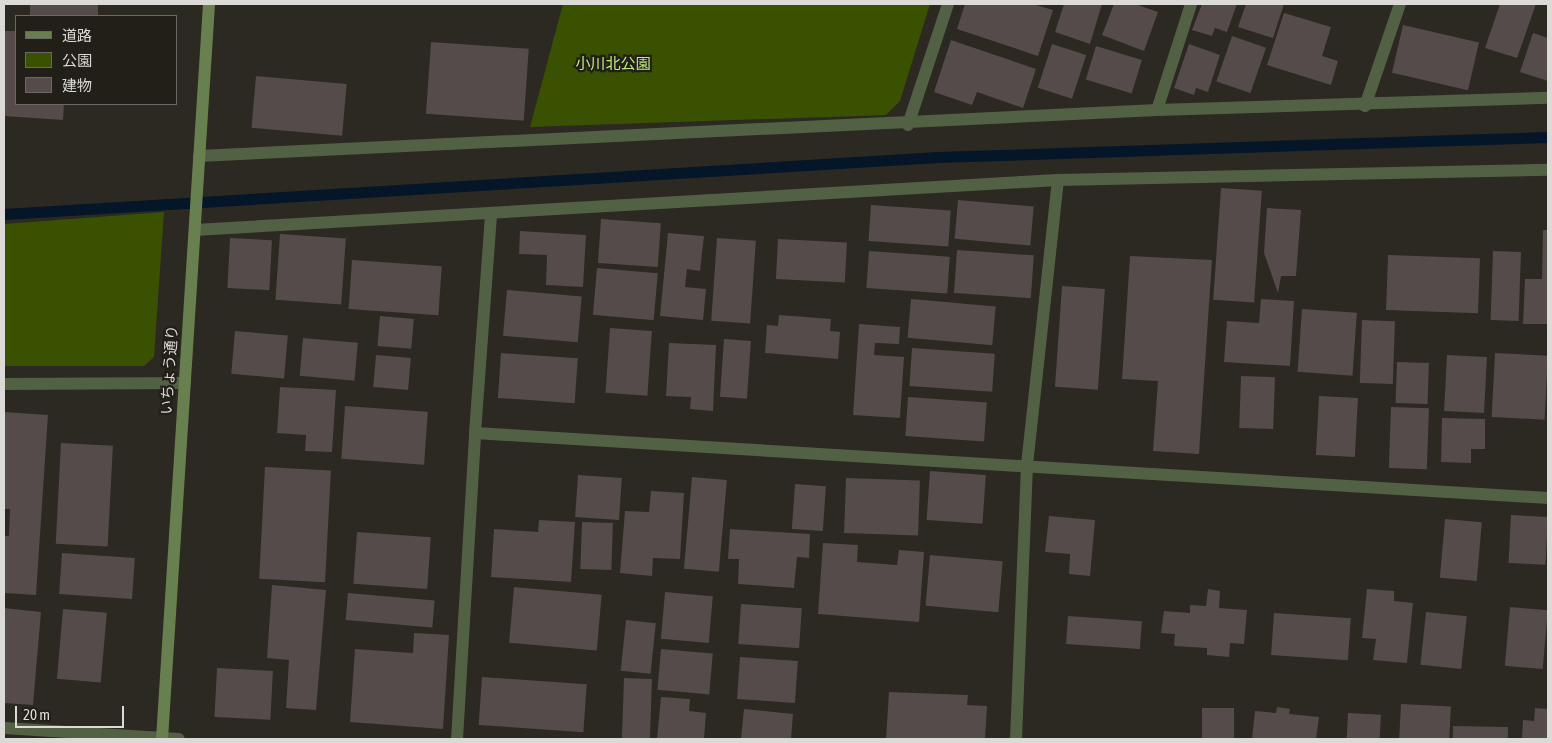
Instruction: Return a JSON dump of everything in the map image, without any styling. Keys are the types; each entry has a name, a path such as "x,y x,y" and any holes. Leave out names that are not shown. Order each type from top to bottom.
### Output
{"street":[{"name":"いちょう通り","path":"162,739 210,4"},
{"path":"908,125 948,4"},
{"path":"1157,110 1191,4"},
{"path":"1365,106 1400,4"},
{"path":"199,161 908,125 1157,110 1365,106 1548,98"},
{"path":"195,223 491,215 1058,180 1548,170"},
{"path":"1016,739 1027,465 1058,180"},
{"path":"456,739 491,215"},
{"path":"4,384 185,383"},
{"path":"475,433 1548,498"},
{"path":"4,728 180,739"}],"green space":[{"name":"小川北公園","path":"563,4 930,4 900,101 886,115 530,127"},
{"path":"164,212 154,357 144,366 4,366 4,224"}],"building":[{"path":"30,4 98,4 98,15 30,15"},
{"path":"965,4 1033,4 1053,10 1038,56 957,29"},
{"path":"1064,4 1102,4 1090,44 1055,32"},
{"path":"1114,4 1135,4 1158,12 1144,51 1102,35"},
{"path":"1202,4 1237,4 1227,32 1215,28 1212,36 1192,30"},
{"path":"1246,4 1284,4 1273,38 1238,27"},
{"path":"1500,4 1536,4 1517,58 1485,48"},
{"path":"1284,13 1331,27 1322,56 1338,61 1331,85 1267,65"},
{"path":"1403,25 1479,43 1468,90 1392,73"},
{"path":"4,31 15,31 15,105 64,105 63,120 4,116"},
{"path":"1533,33 1548,38 1548,81 1520,72"},
{"path":"1232,36 1266,48 1250,93 1216,81"},
{"path":"951,40 1036,69 1023,108 977,92 972,105 934,92"},
{"path":"431,42 529,49 524,121 426,114"},
{"path":"1052,44 1086,55 1072,99 1038,88"},
{"path":"1189,44 1220,55 1208,92 1196,88 1194,95 1174,88"},
{"path":"1096,46 1142,60 1132,94 1086,79"},
{"path":"256,76 347,84 342,136 251,128"},
{"path":"1221,188 1262,191 1254,303 1213,300"},
{"path":"958,200 1034,207 1030,245 955,239"},
{"path":"871,205 951,211 948,246 868,241"},
{"path":"1267,208 1301,210 1296,276 1281,276 1278,293 1264,253"},
{"path":"601,219 661,223 658,267 598,263"},
{"path":"1543,230 1548,230 1548,324 1523,324 1525,279 1542,279"},
{"path":"520,231 586,235 583,287 546,285 547,255 519,254"},
{"path":"668,233 704,236 700,271 687,269 685,287 706,289 703,320 660,316"},
{"path":"280,234 346,239 341,304 275,300"},
{"path":"230,238 272,240 269,290 227,288"},
{"path":"717,238 756,241 750,324 711,321"},
{"path":"778,239 847,243 845,283 776,279"},
{"path":"957,250 1034,255 1031,298 954,293"},
{"path":"869,251 950,257 947,294 866,288"},
{"path":"1493,251 1521,252 1519,321 1491,320"},
{"path":"1388,255 1480,258 1478,313 1386,310"},
{"path":"1130,256 1212,260 1199,454 1153,451 1158,381 1122,379"},
{"path":"352,260 442,266 438,315 349,309"},
{"path":"597,268 658,273 654,320 593,315"},
{"path":"1062,286 1105,289 1098,390 1055,387"},
{"path":"507,290 582,297 578,342 503,336"},
{"path":"911,299 996,306 992,345 908,338"},
{"path":"1261,299 1294,301 1290,366 1224,362 1227,321 1259,323"},
{"path":"1302,309 1357,313 1352,376 1298,372"},
{"path":"779,315 831,319 830,331 840,332 838,359 765,353 767,325 778,326"},
{"path":"380,316 414,319 411,349 377,346"},
{"path":"1362,320 1395,321 1393,384 1360,383"},
{"path":"859,324 900,327 899,344 875,343 874,355 904,357 900,418 853,415"},
{"path":"610,328 652,331 647,396 605,393"},
{"path":"235,331 288,336 284,378 231,374"},
{"path":"303,338 358,343 354,381 300,376"},
{"path":"724,339 751,341 747,399 720,397"},
{"path":"669,343 716,345 713,411 690,409 691,397 666,396"},
{"path":"912,348 995,354 992,392 909,386"},
{"path":"501,353 578,358 575,403 498,398"},
{"path":"1495,353 1548,356 1545,420 1492,417"},
{"path":"376,355 411,358 408,390 373,387"},
{"path":"1447,355 1487,357 1484,413 1444,411"},
{"path":"1397,362 1429,363 1428,404 1396,403"},
{"path":"1241,376 1275,377 1273,429 1239,428"},
{"path":"280,387 336,390 332,452 305,451 306,435 277,433"},
{"path":"1319,396 1358,398 1355,457 1316,455"},
{"path":"908,397 987,403 984,441 905,436"},
{"path":"345,406 428,412 424,465 341,459"},
{"path":"1391,407 1429,408 1427,469 1389,468"},
{"path":"4,412 48,415 36,595 4,593 4,536 9,536 10,509 4,509"},
{"path":"1442,418 1485,419 1485,449 1471,449 1471,463 1441,462"},
{"path":"61,443 113,446 108,547 56,544"},
{"path":"265,467 331,470 325,582 259,579"},
{"path":"930,471 986,475 982,524 927,520"},
{"path":"578,475 622,478 619,520 575,517"},
{"path":"692,477 727,480 719,572 684,569"},
{"path":"846,478 920,481 918,536 844,533"},
{"path":"795,484 826,486 823,531 792,529"},
{"path":"651,491 684,493 680,559 653,558 652,576 620,573 625,511 649,512"},
{"path":"1511,515 1548,517 1545,565 1508,563"},
{"path":"1049,516 1095,520 1090,576 1069,574 1070,554 1045,552"},
{"path":"1445,519 1482,522 1477,581 1440,578"},
{"path":"539,520 575,522 571,582 491,577 494,529 538,532"},
{"path":"582,522 613,523 611,570 580,569"},
{"path":"730,529 810,534 809,558 797,557 794,588 738,584 739,559 728,559"},
{"path":"357,532 431,537 427,589 353,584"},
{"path":"823,543 858,545 857,562 897,565 899,550 924,552 919,622 818,614"},
{"path":"62,553 135,558 132,599 59,594"},
{"path":"930,555 1003,561 998,612 926,606"},
{"path":"272,585 326,590 316,710 286,708 289,660 267,658"},
{"path":"514,587 602,595 597,650 509,643"},
{"path":"1208,589 1220,591 1219,608 1247,610 1244,644 1230,643 1229,657 1207,655 1207,648 1174,646 1175,634 1161,633 1164,611 1190,613 1190,605 1206,606"},
{"path":"1367,589 1394,591 1394,601 1413,603 1407,663 1373,660 1376,639 1362,638"},
{"path":"665,592 713,596 709,643 661,639"},
{"path":"348,593 435,601 432,627 346,620"},
{"path":"741,604 802,608 799,648 738,644"},
{"path":"1510,607 1548,610 1543,669 1505,666"},
{"path":"4,608 41,612 33,705 4,703"},
{"path":"63,609 107,613 101,683 57,679"},
{"path":"1426,612 1467,616 1461,669 1420,665"},
{"path":"1274,613 1351,618 1348,660 1271,655"},
{"path":"1068,616 1142,621 1140,649 1066,644"},
{"path":"626,620 656,623 651,674 621,671"},
{"path":"414,633 449,635 443,729 350,722 355,649 413,653"},
{"path":"661,649 713,654 709,694 657,690"},
{"path":"740,657 798,661 795,703 737,699"},
{"path":"217,668 273,671 270,720 214,717"},
{"path":"482,677 587,684 583,732 479,725"},
{"path":"624,678 652,679 650,739 622,739"},
{"path":"889,692 968,695 967,705 987,706 985,739 886,739"},
{"path":"661,697 690,699 689,711 706,713 704,739 657,739"},
{"path":"1401,704 1451,707 1449,739 1399,738"},
{"path":"1277,707 1290,709 1289,714 1319,717 1316,739 1252,739 1255,711 1276,713"},
{"path":"1202,708 1234,708 1234,739 1202,739"},
{"path":"1535,708 1548,709 1548,739 1522,739 1523,720 1534,721"},
{"path":"744,709 793,714 791,739 741,739"},
{"path":"1348,713 1381,715 1380,739 1347,739"},
{"path":"1453,726 1508,727 1508,739 1453,739"}],"waterway":[{"path":"4,214 938,157 1548,137"}]}
